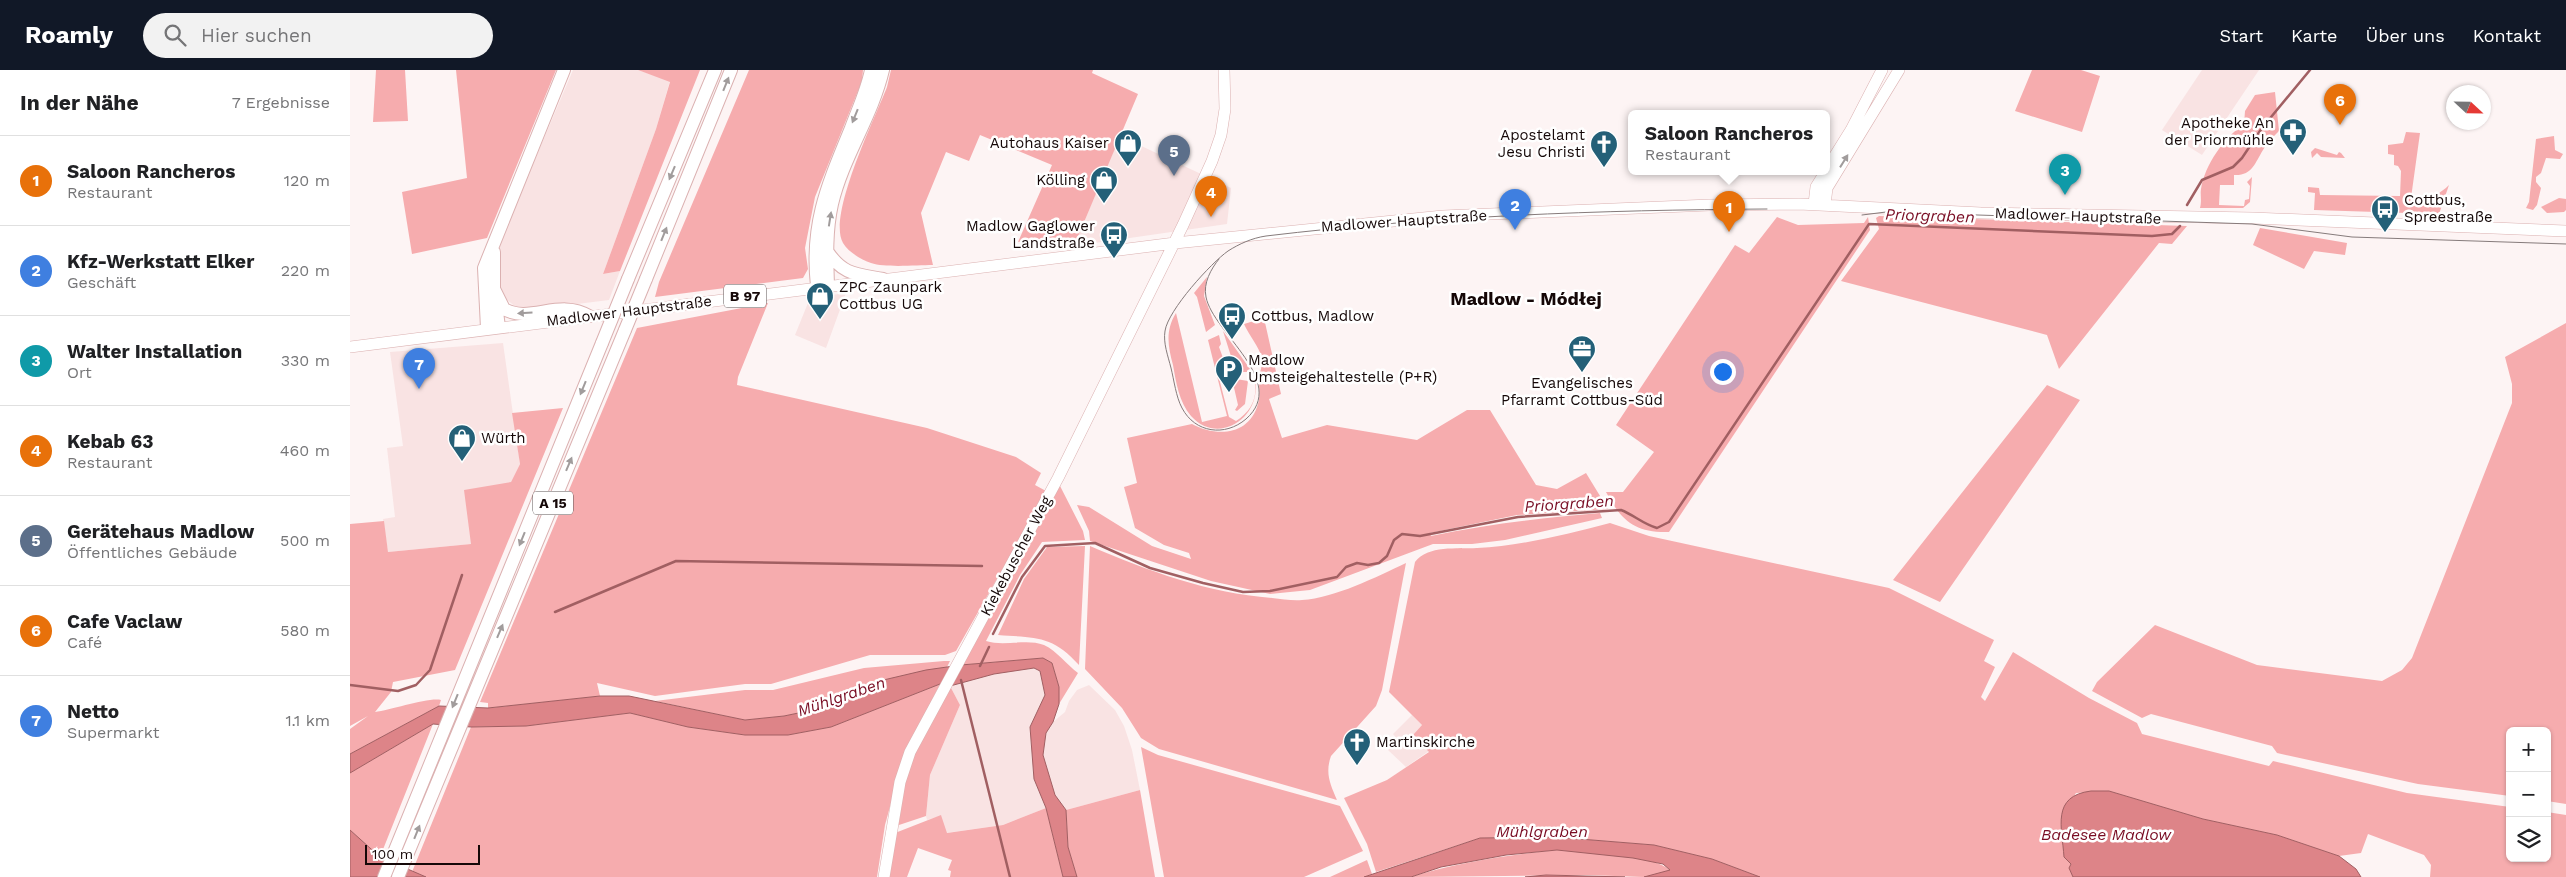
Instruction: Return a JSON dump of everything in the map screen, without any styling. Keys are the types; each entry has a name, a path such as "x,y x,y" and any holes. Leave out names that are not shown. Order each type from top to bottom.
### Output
{"highway":[{"path":"493,328 484,268 494,239 564,70"},
{"name":"A 15","path":"398,877 731,70"},
{"path":"823,286 815,247 820,209 864,96 871,70"},
{"path":"823,286 832,202 874,99 883,70"},
{"name":"A 15","path":"384,877 713,73"},
{"path":"493,328 494,239"},
{"path":"827,250 835,263 845,271 883,278"},
{"path":"494,289 504,309 511,313 520,314 571,308 588,316"}],"main road":[{"name":"Kiekebuscher Weg","path":"884,877 900,782 910,752 1058,478 1175,243 1212,162 1221,135 1225,109 1224,70"},
{"path":"1830,164 1851,130 1882,70"},
{"path":"1819,204 1899,70"},
{"path":"1819,204 1816,187 1823,175"},
{"name":"Madlower Hauptstraße","path":"350,347 883,278 1175,243 1443,216 1710,205 1819,204 1990,213 2253,218 2566,231"}],"shaded area":[{"path":"376,70 405,70 408,121 373,122"},
{"path":"456,70 556,70 487,238 412,254 402,192 467,178"},
{"path":"573,70 638,70 670,81 656,129 603,274 620,271 609,300 521,311 502,296 497,278 497,259 502,237"},
{"path":"638,70 700,70 620,271 603,274 656,129 670,82"},
{"path":"749,70 863,70 862,81 815,197 805,248 808,269 803,278 655,297 659,282"},
{"path":"891,70 1093,70 1092,73 1138,94 1074,246 1063,247 1061,237 1018,242 1052,165 980,135 969,161 946,152 921,213 933,265 877,265 864,260 848,250 843,243 840,230 841,212 854,166 887,87"},
{"path":"2032,70 2081,70 2100,76 2082,132 2015,111"},
{"path":"2202,70 2259,70 2202,155 2162,130"},
{"path":"2275,92 2279,131 2266,145 2249,171 2240,175 2234,175 2234,185 2220,185 2219,205 2244,206 2245,200 2249,199 2250,186 2247,182 2252,177 2250,202 2243,208 2200,208 2203,180 2211,161 2229,137 2244,124 2245,111 2255,95"},
{"path":"2406,132 2420,133 2411,198 2432,197 2449,185 2439,214 2314,210 2315,193 2308,192 2308,187 2319,188 2320,195 2400,196 2401,171 2398,166 2394,165 2394,155 2388,154 2388,145 2403,143"},
{"path":"1120,136 1231,188 1227,224 1074,246"},
{"path":"2554,136 2555,150 2563,154 2560,159 2546,158 2541,173 2536,177 2536,182 2541,188 2537,205 2533,210 2526,208 2529,202 2536,139"},
{"path":"2315,148 2337,155 2339,152 2345,158 2321,157 2317,153 2312,158 2311,152"},
{"path":"2559,198 2566,199 2566,210 2564,212 2547,213 2541,207"},
{"path":"1879,216 2187,226 2172,244 2159,243 2059,369 2047,335 1841,281 1879,229 1876,218"},
{"path":"1777,217 1798,225 1864,223 1868,217 1870,230 1669,532 1657,532 1638,527 1623,517 1606,492 1623,492 1654,452 1616,425 1735,245 1749,253"},
{"path":"2260,228 2347,243 2345,255 2314,251 2304,269 2253,245"},
{"path":"1207,277 1204,296 1215,325 1206,332 1197,297 1194,293"},
{"path":"846,293 826,348 795,335 810,298"},
{"path":"768,303 738,377 737,385 927,428 1016,457 1041,473 1035,485 1046,491 956,651 945,655 870,655 771,684 745,684 655,696 597,683 600,696 488,708 488,703 480,702 637,328"},
{"path":"1176,313 1202,422 1227,416 1208,340 1219,335 1221,344 1219,347 1226,366 1220,382 1229,417 1236,421 1249,410 1253,402 1252,406 1245,416 1236,424 1225,428 1213,428 1202,425 1191,416 1184,405 1177,385 1169,345 1170,326"},
{"path":"1264,318 1281,394 1269,399 1282,438 1327,425 1417,440 1467,410 1490,410 1536,485 1557,489 1586,473 1608,509 1517,515 1430,533 1431,536 1515,522 1600,513 1602,518 1505,540 1472,544 1433,544 1310,590 1270,594 1211,581 1090,541 1089,531 1077,505 1089,507 1152,546 1191,559 1189,553 1164,545 1135,528 1124,487 1137,483 1127,438 1192,424 1211,431 1231,431 1247,422 1254,415 1258,404 1262,358 1244,324"},
{"path":"2566,323 2566,804 2551,802 2551,727 2506,727 2506,795 2418,784 2277,753 2272,746 2151,714 2142,718 2092,691 2097,682 2155,625 2257,665 2382,681 2402,670 2412,658 2512,403 2512,384 2505,357"},
{"path":"1223,331 1250,369 1247,372 1238,372 1235,369"},
{"path":"503,343 520,464 511,482 471,544 388,552 383,519 395,517 387,448 403,446 390,352"},
{"path":"1229,373 1236,379 1248,381 1245,404 1237,411 1235,410 1238,405 1232,379 1227,382"},
{"path":"2047,385 2080,400 1940,602 1893,580"},
{"path":"563,408 455,670 393,682 391,692 375,712 435,700 441,700 439,706 350,754 350,729 368,716 350,726 350,524 384,521 388,552 471,544 464,490 511,482 520,464 512,413"},
{"path":"1058,482 1083,531 1085,540 1042,542 1020,575 986,641 993,643 1037,643 1058,654 1078,673 1059,704 1059,687 1052,663 1043,658 961,665"},
{"path":"1610,523 1649,536 1889,588 1994,640 1984,661 1995,667 1981,697 1985,701 2013,652 2089,698 2137,723 2142,734 2269,766 2273,761 2407,793 2506,806 2506,862 2551,862 2551,813 2566,815 2566,877 2430,877 2431,865 2424,855 2368,834 2361,853 2339,856 2277,835 2203,819 2109,791 2076,793 2061,816 2073,877 1760,877 1712,859 1654,845 1555,837 1480,838 1376,872 1367,844 1344,798 1387,780 1429,752 1413,735 1422,725 1389,692 1415,562 1427,553 1435,550 1494,547 1561,535"},
{"path":"1085,546 1079,665 1052,643 1033,638 998,635 1024,579 1047,547"},
{"path":"1090,546 1156,572 1201,586 1248,595 1291,600 1315,598 1341,591 1406,563 1382,690 1376,706 1331,756 1329,762 1329,778 1337,800 1159,749 1141,738 1122,708 1085,669"},
{"path":"950,661 947,667 875,682 827,707 784,716 745,720 655,701 745,690 773,690 864,668"},
{"path":"1034,668 1040,671 1045,695 1030,727 1034,779 1046,808 1003,825 946,833 941,816 927,820 926,816 930,775 960,705 950,686 994,674"},
{"path":"940,684 903,759 885,825 877,877 426,877 412,872 471,727 526,726 630,713 688,727 745,735 788,735 831,727"},
{"path":"1089,685 1115,710 1124,726 1132,750 1140,790 1066,810 1055,795 1043,755 1046,733 1053,722 1065,712 1069,701 1077,690"},
{"path":"950,686 960,705 930,775 926,816 896,826 909,761"},
{"path":"1412,715 1422,725 1413,735 1429,751 1406,767 1388,750 1398,740 1393,734"},
{"path":"433,724 380,857 350,830 350,773"},
{"path":"1141,747 1158,755 1340,806 1363,851 1304,877 1164,877"},
{"path":"1140,790 1155,877 1077,877 1068,847 1066,810"},
{"path":"1046,808 1063,877 950,877 951,871 948,870 952,860 918,848 907,877 889,877 895,833 941,815 947,833 1003,825"},
{"path":"1557,850 1634,857 1649,860 1671,871 1644,877 1586,875 1411,877 1483,860"},
{"path":"1367,860 1372,874 1364,877 1330,877"}],"water":[{"path":"1043,658 1052,663 1059,687 1059,704 1053,722 1046,733 1043,755 1055,795 1066,810 1068,847 1077,877 1063,877 1046,808 1034,779 1030,727 1045,695 1040,671 1034,668 994,674 950,686 940,684 831,727 788,735 745,735 688,727 630,713 526,726 471,727 433,724 350,773 350,754 439,706 488,708 600,696 629,696 745,720 784,716 827,707 875,682 926,670"},
{"name":"Badesee Madlow","path":"2091,791 2109,791 2203,819 2277,835 2339,856 2356,869 2361,877 2073,877 2069,868 2071,864 2064,857 2062,815 2064,806 2070,799 2078,794"},
{"path":"350,830 380,857 426,877 350,877"},
{"path":"1555,837 1654,845 1712,859 1760,877 1644,877 1670,870 1663,864 1633,858 1557,850 1506,855 1441,867 1411,877 1364,877 1480,838"},
{"path":"1546,875 1625,877 1525,877"}],"waterway":[{"name":"Priorgraben","path":"2187,205 2202,180 2233,167 2242,158 2262,128 2310,70"},
{"name":"Priorgraben","path":"993,634 1022,577 1045,546 1095,543 1150,568 1243,592 1270,591 1337,577 1346,567 1357,563 1368,565 1379,563 1387,556 1394,540 1402,534 1420,536 1518,517 1621,510 1657,528 1669,522 1869,224 2152,236 2172,234 2180,226"},
{"path":"555,612 676,561 982,566"},
{"path":"350,685 398,691 416,685 430,670 462,575"},
{"name":"Priorgraben","path":"980,666 989,647"},
{"path":"961,680 1010,877"}],"tram line":[{"path":"1219,259 1208,276 1206,297 1211,311 1245,357 1254,373 1259,389 1257,404 1246,419 1238,425 1229,428 1211,430 1195,423 1180,404 1166,350 1165,331 1174,311 1201,276 1211,266 1228,251 1256,238 1391,223 1516,215 1767,209"},
{"path":"1862,215 1886,212 2252,224 2352,237 2566,244"}],"place":[{"name":"Cafe Vaclaw","path":"2340,125"},
{"name":"Apotheke An der Priormühle","path":"2293,156"},
{"name":"Autohaus Kaiser","path":"1128,167"},
{"name":"Apostelamt Jesu Christi","path":"1604,168"},
{"name":"Gerätehaus Madlow","path":"1174,176"},
{"name":"Walter Installation","path":"2065,195"},
{"name":"Kölling","path":"1104,204"},
{"name":"Kebab 63","path":"1211,217"},
{"name":"Kfz-Werkstatt Elker","path":"1515,230"},
{"name":"Saloon Rancheros","path":"1729,232"},
{"name":"Cottbus, Spreestraße","path":"2385,233"},
{"name":"Madlow Gaglower Landstraße","path":"1114,259"},
{"name":"ZPC Zaunpark Cottbus UG","path":"820,320"},
{"name":"Cottbus, Madlow","path":"1232,340"},
{"name":"Evangelisches Pfarramt Cottbus-Süd","path":"1582,373"},
{"name":"Netto","path":"419,389"},
{"name":"Madlow Umsteigehaltestelle (P+R)","path":"1229,393"},
{"name":"Würth","path":"462,462"},
{"name":"Martinskirche","path":"1357,766"}],"district":[{"name":"Madlow - Módłej","path":"1526,299"}],"water label":[{"name":"Mühlgraben","path":"841,696"},
{"name":"Mühlgraben","path":"1542,831"}]}
